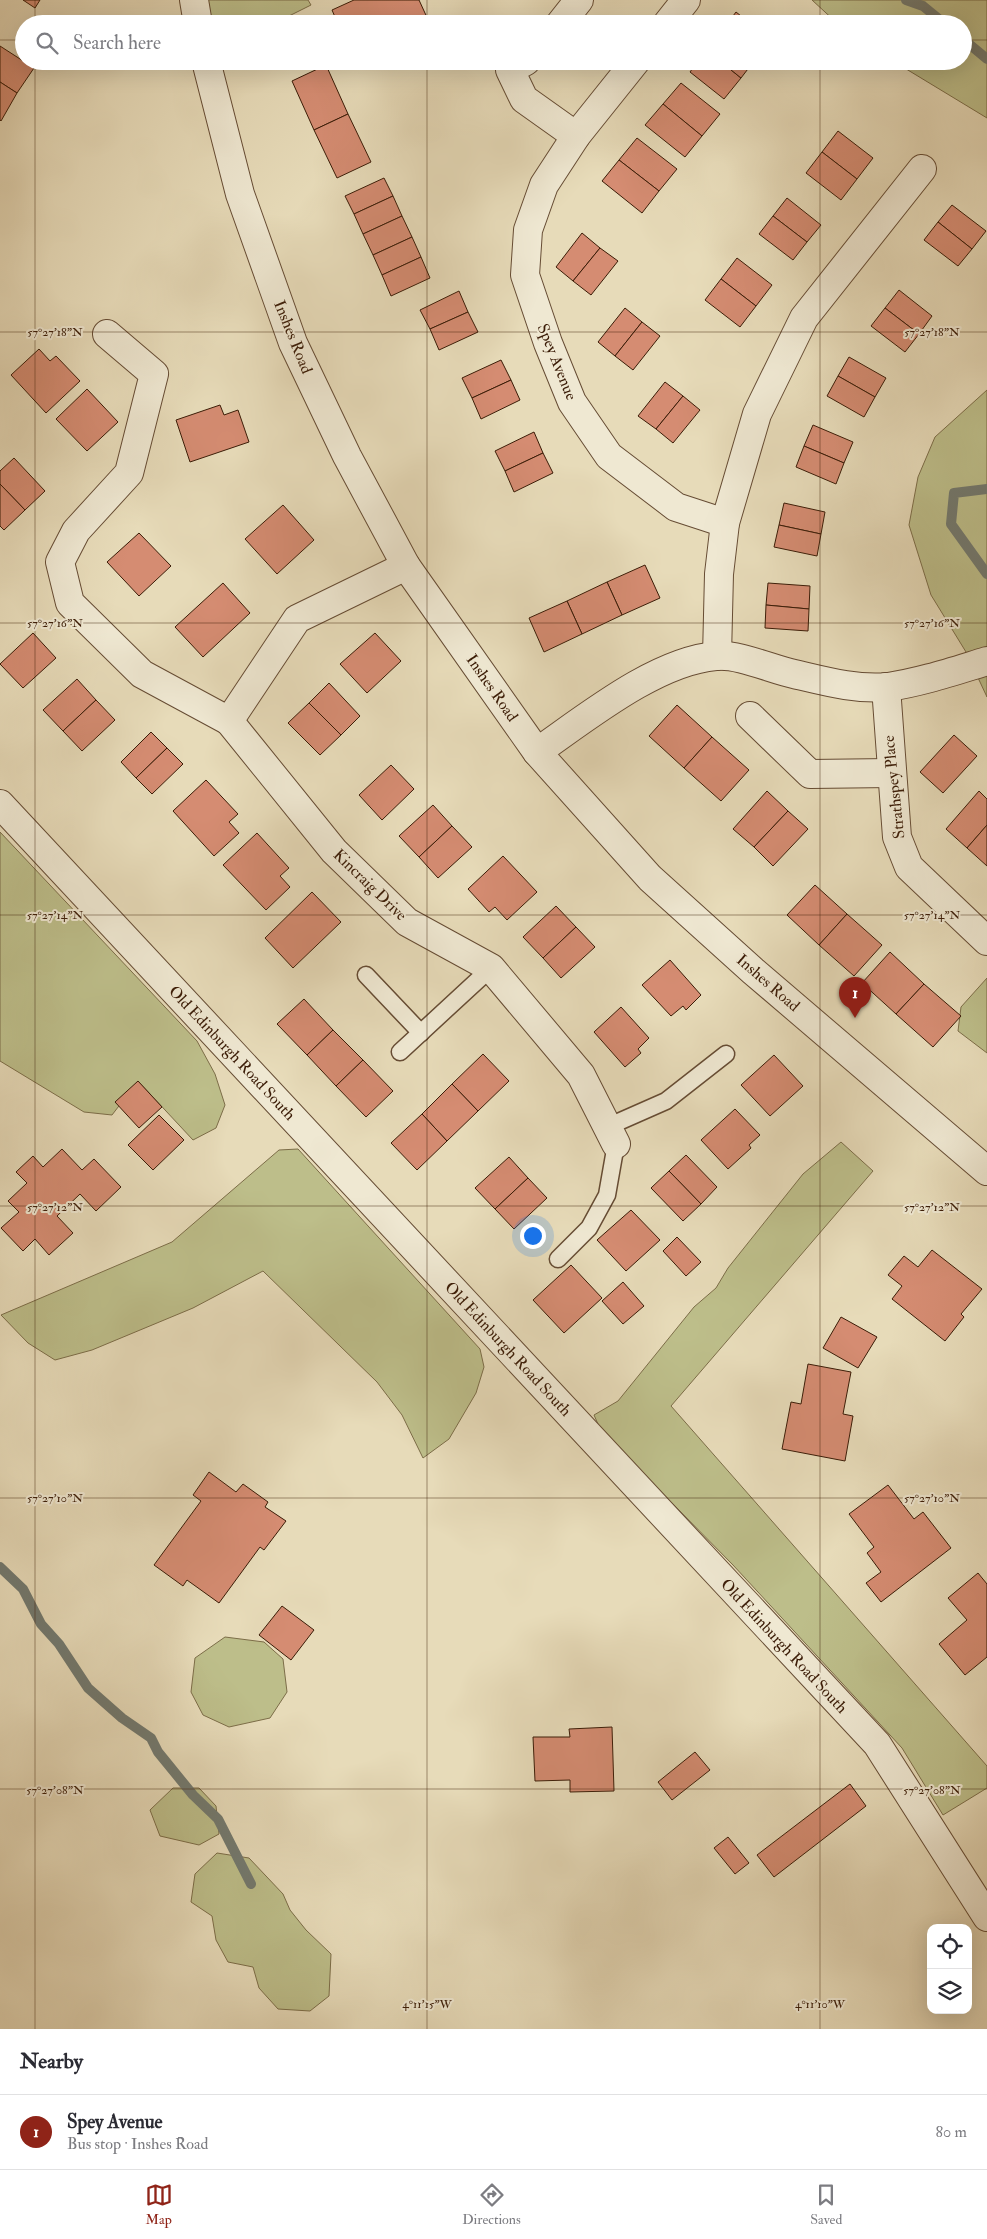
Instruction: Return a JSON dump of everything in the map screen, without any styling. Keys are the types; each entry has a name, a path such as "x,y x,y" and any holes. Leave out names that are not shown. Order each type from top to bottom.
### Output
{"street":[{"path":"194,0 196,15"},
{"path":"567,15 579,0"},
{"path":"674,15 686,0"},
{"name":"Inshes Road","path":"208,70 240,194 293,343 347,456 406,566 537,752 650,878 753,971 987,1171"},
{"path":"510,70 524,99 576,136"},
{"name":"Spey Avenue","path":"629,70 576,136 544,185 528,230 525,275 548,343 572,402 609,456 676,507 725,523"},
{"path":"717,656 719,574 725,523 757,414 804,318 922,169"},
{"name":"Kincraig Drive","path":"107,334 154,374 129,473 76,532 60,562 70,603 142,674 229,721 334,851 407,922 491,968 581,1075 612,1136"},
{"path":"229,721 297,619 406,566"},
{"path":"537,752 592,713 670,666 717,656 753,662 845,685 886,687 931,678 987,661"},
{"name":"Strathspey Place","path":"886,687 897,838 908,867 987,941"},
{"path":"750,716 810,774 891,773"},
{"name":"Old Edinburgh Road South","path":"0,804 877,1744 987,1917"}],"lane":[{"path":"400,1052 491,968"},
{"path":"366,975 421,1033"},
{"path":"558,1259 589,1228 607,1195 612,1136 666,1101 726,1054"}],"green space":[{"path":"200,0 308,0 311,5 291,15 202,15"},
{"path":"812,0 987,0 987,118 908,70 972,70 972,15 828,15"},
{"path":"987,390 987,697 966,652 931,595 909,525 918,477 935,437"},
{"path":"0,832 197,1041 215,1074 225,1105 216,1128 193,1140 138,1081 112,1115 84,1112 0,1061"},
{"path":"987,978 987,1053 958,1031 961,1007"},
{"path":"841,1142 873,1171 671,1406 987,1766 987,1788 943,1815 902,1748 733,1565 601,1431 594,1415 618,1401 694,1307 716,1288 728,1268 803,1174"},
{"path":"298,1149 480,1349 484,1367 476,1393 449,1439 423,1458 402,1415 377,1382 263,1271 193,1308 92,1350 55,1360 28,1343 1,1315 172,1242 279,1150"},
{"path":"225,1637 264,1642 283,1659 287,1692 270,1718 229,1727 203,1715 191,1692 195,1658"},
{"path":"173,1788 199,1788 216,1806 219,1834 199,1845 160,1836 150,1810"},
{"path":"217,1853 249,1858 283,1894 290,1910 306,1930 331,1954 329,1996 310,2011 278,2009 259,1988 253,1967 228,1962 216,1940 212,1916 191,1902 195,1874"}],"building":[{"path":"23,0 40,0 35,8"},
{"path":"354,0 419,0 426,15 334,15 332,10"},
{"path":"0,46 15,56 15,70 33,70 17,93 0,82"},
{"path":"315,70 328,70 348,114 314,130 292,81"},
{"path":"691,70 731,70 741,78 724,99 690,72"},
{"path":"731,70 747,70 741,78"},
{"path":"0,82 17,93 1,121 0,120"},
{"path":"681,83 720,114 702,136 663,104"},
{"path":"663,104 702,136 685,157 645,125"},
{"path":"348,114 371,162 337,178 314,130"},
{"path":"838,131 873,158 857,179 822,152"},
{"path":"637,138 677,169 659,191 619,160"},
{"path":"822,152 857,179 841,200 806,173"},
{"path":"619,160 659,191 642,213 602,181"},
{"path":"384,178 393,196 354,214 345,196"},
{"path":"393,196 402,216 363,234 354,214"},
{"path":"787,198 821,225 807,242 773,216"},
{"path":"952,205 986,231 972,249 938,222"},
{"path":"402,216 412,237 373,255 363,234"},
{"path":"773,216 807,242 793,260 759,234"},
{"path":"938,222 972,249 958,266 924,240"},
{"path":"582,233 600,248 573,281 556,267"},
{"path":"412,237 421,257 382,275 373,255"},
{"path":"600,248 618,261 591,295 573,281"},
{"path":"421,257 430,278 391,296 382,275"},
{"path":"737,258 772,285 756,306 721,279"},
{"path":"721,279 756,306 740,327 705,300"},
{"path":"899,290 932,316 919,334 885,308"},
{"path":"459,291 468,312 430,329 420,310"},
{"path":"625,308 642,322 615,356 598,342"},
{"path":"885,308 919,334 905,352 871,326"},
{"path":"468,312 478,332 439,350 430,329"},
{"path":"642,322 660,336 633,370 615,356"},
{"path":"39,349 50,361 56,356 80,381 46,413 11,375"},
{"path":"849,357 886,378 875,397 838,376"},
{"path":"501,360 511,380 472,398 462,378"},
{"path":"838,376 875,397 864,417 827,396"},
{"path":"511,380 520,400 481,419 472,398"},
{"path":"665,382 683,396 656,429 638,416"},
{"path":"87,389 118,422 87,451 56,419"},
{"path":"683,396 700,410 673,443 656,429"},
{"path":"220,405 224,415 238,410 249,442 190,462 176,420"},
{"path":"813,425 853,442 844,463 804,446"},
{"path":"534,432 543,453 505,471 495,451"},
{"path":"804,446 844,463 836,484 796,467"},
{"path":"543,453 553,473 514,492 505,471"},
{"path":"14,458 45,491 25,510 0,484 0,471"},
{"path":"0,484 25,510 4,530 0,526"},
{"path":"784,503 825,512 821,534 779,525"},
{"path":"283,505 314,540 277,574 245,539"},
{"path":"779,525 821,534 817,556 774,547"},
{"path":"139,533 171,566 139,596 107,562"},
{"path":"645,565 660,598 622,615 607,582"},
{"path":"607,582 622,615 582,634 567,601"},
{"path":"223,583 250,613 203,657 175,627"},
{"path":"768,583 810,586 809,609 766,605"},
{"path":"567,601 582,634 544,652 529,618"},
{"path":"766,605 809,609 808,631 765,628"},
{"path":"33,633 56,658 23,688 0,664"},
{"path":"375,633 401,661 367,693 340,664"},
{"path":"77,679 96,700 63,731 43,710"},
{"path":"329,683 360,716 341,735 309,703"},
{"path":"96,700 115,720 82,751 63,731"},
{"path":"309,703 341,735 320,755 288,723"},
{"path":"677,705 712,737 684,768 649,736"},
{"path":"151,732 167,748 136,778 121,762"},
{"path":"954,735 977,756 943,793 920,772"},
{"path":"712,737 749,770 721,801 684,768"},
{"path":"167,748 183,764 152,794 136,778"},
{"path":"391,765 414,789 382,820 359,795"},
{"path":"206,780 238,814 229,822 239,833 214,856 173,811"},
{"path":"767,791 788,811 754,847 733,829"},
{"path":"979,791 987,799 987,825 967,848 946,829"},
{"path":"433,805 452,826 419,857 399,836"},
{"path":"788,811 808,829 773,866 754,847"},
{"path":"987,825 987,866 967,848"},
{"path":"452,826 472,847 438,878 419,857"},
{"path":"257,833 289,868 280,876 290,887 266,910 223,865"},
{"path":"503,856 537,892 507,920 495,907 489,912 468,889"},
{"path":"815,885 847,914 819,945 787,915"},
{"path":"312,892 341,922 293,968 265,938"},
{"path":"556,906 576,927 543,958 523,937"},
{"path":"847,914 882,945 854,976 819,945"},
{"path":"576,927 595,947 561,978 543,958"},
{"path":"890,952 924,984 896,1014 862,983"},
{"path":"670,960 701,995 686,1010 683,1006 671,1016 642,985"},
{"path":"924,984 961,1016 933,1047 896,1014"},
{"path":"304,999 333,1030 307,1055 277,1024"},
{"path":"621,1007 649,1038 638,1049 641,1053 625,1067 594,1032"},
{"path":"333,1030 363,1060 336,1086 307,1055"},
{"path":"483,1054 509,1081 478,1111 452,1084"},
{"path":"774,1055 803,1086 770,1116 741,1085"},
{"path":"363,1060 393,1091 366,1117 336,1086"},
{"path":"138,1081 162,1107 139,1128 115,1102"},
{"path":"452,1084 478,1111 447,1141 422,1114"},
{"path":"735,1109 760,1135 749,1145 751,1148 728,1169 701,1140"},
{"path":"422,1114 447,1141 417,1170 391,1143"},
{"path":"159,1115 184,1140 153,1170 128,1145"},
{"path":"62,1149 82,1170 94,1159 121,1187 96,1211 80,1194 57,1216 73,1233 49,1255 35,1239 23,1251 1,1228 19,1212 8,1201 27,1183 16,1172 33,1156 43,1167"},
{"path":"686,1155 717,1187 701,1204 669,1171"},
{"path":"509,1157 528,1178 495,1209 475,1188"},
{"path":"669,1171 701,1204 683,1221 651,1188"},
{"path":"528,1178 547,1198 514,1229 495,1209"},
{"path":"631,1210 660,1240 626,1271 597,1240"},
{"path":"677,1237 701,1262 686,1276 663,1251"},
{"path":"932,1250 982,1289 961,1314 964,1317 945,1341 892,1299 902,1286 888,1275 904,1256 918,1267"},
{"path":"571,1265 602,1298 564,1333 533,1300"},
{"path":"623,1282 644,1306 623,1324 602,1301"},
{"path":"841,1317 877,1337 858,1368 823,1348"},
{"path":"808,1364 851,1372 843,1414 853,1416 845,1461 782,1449 791,1402 801,1404"},
{"path":"209,1472 236,1492 243,1484 268,1502 265,1507 286,1521 264,1550 260,1547 219,1603 187,1580 183,1586 154,1565 201,1501 193,1495"},
{"path":"888,1485 914,1519 923,1512 951,1548 881,1602 866,1583 881,1572 867,1553 874,1547 849,1514"},
{"path":"978,1573 987,1584 987,1657 965,1675 939,1644 967,1620 948,1598"},
{"path":"282,1606 314,1630 291,1660 259,1635"},
{"path":"612,1727 614,1791 570,1792 570,1780 535,1781 533,1737 570,1737 569,1729"},
{"path":"695,1752 710,1770 672,1800 658,1782"},
{"path":"850,1784 866,1806 774,1877 757,1855"},
{"path":"728,1837 749,1863 735,1874 714,1848"}],"waterway":[{"path":"906,0 923,6 934,15"},
{"path":"972,46 987,59"},
{"path":"987,489 954,493 951,524 987,574"},
{"path":"0,1567 23,1589 41,1624 59,1644 88,1688 122,1718 151,1738 158,1752 193,1795 218,1819 251,1884"}],"place":[{"name":"Spey Avenue","path":"855,1018"}]}
